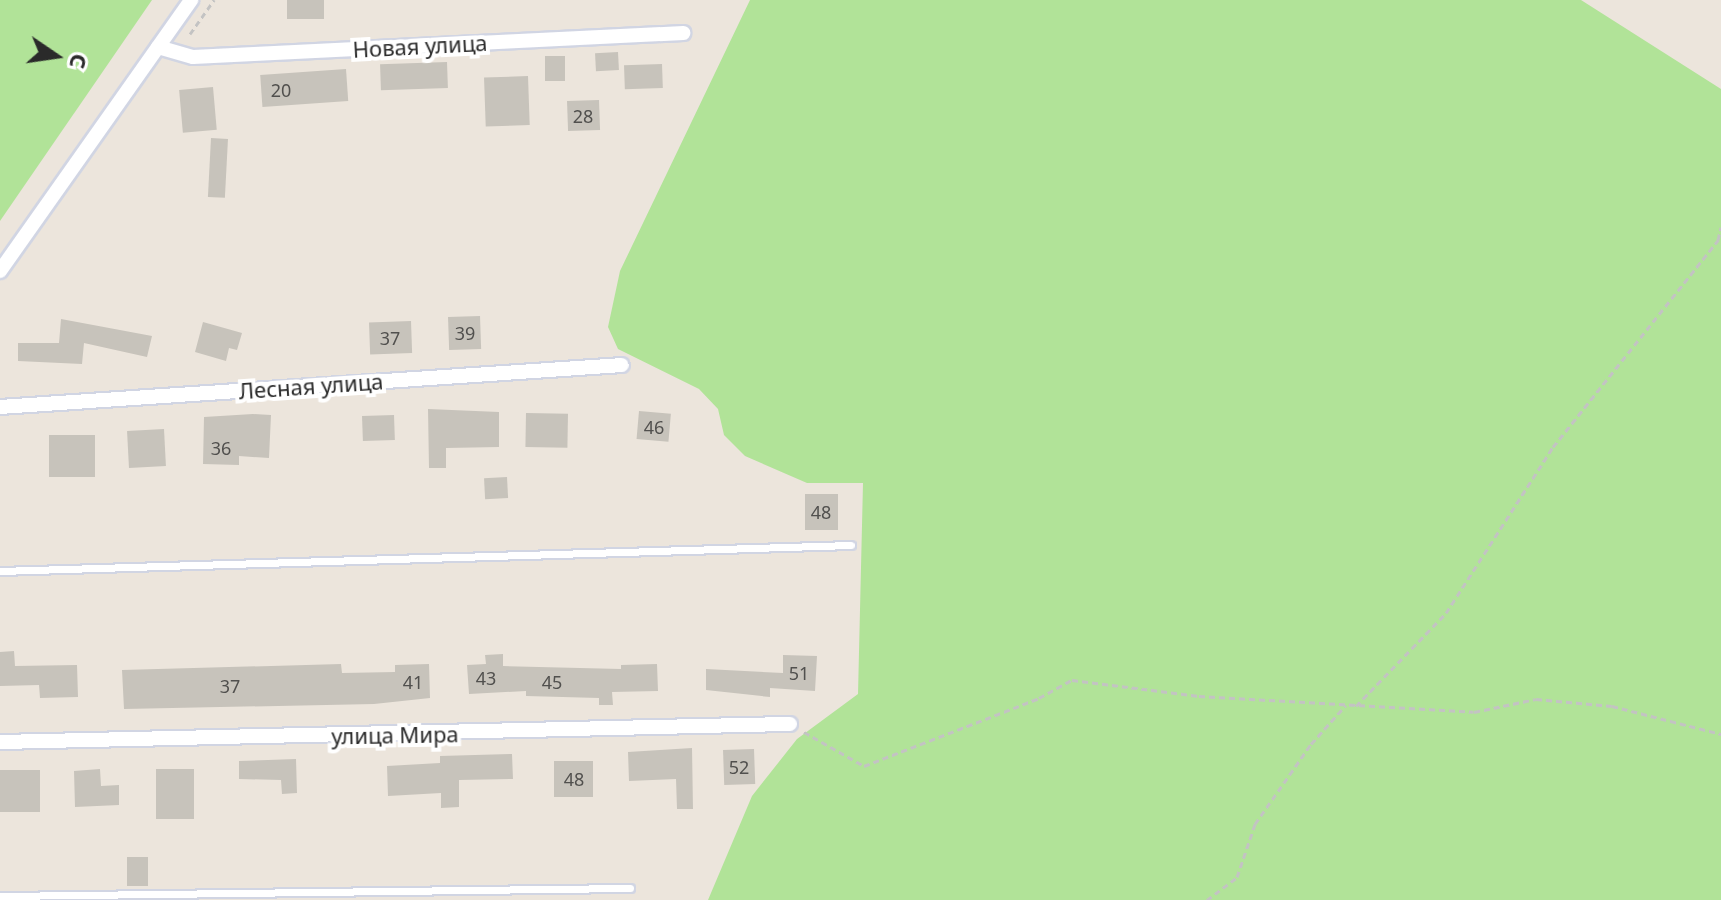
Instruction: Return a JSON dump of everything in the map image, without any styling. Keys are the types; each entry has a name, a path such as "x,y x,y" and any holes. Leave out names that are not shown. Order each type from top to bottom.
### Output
{"street":[{"path":"0,271 191,0"},
{"name":"Новая улица","path":"158,47 193,57 683,33"},
{"name":"Лесная улица","path":"0,407 622,365"},
{"name":"улица Мира","path":"0,742 790,724"}],"lane":[{"path":"0,571 851,545"},
{"path":"0,896 630,888"}],"path":[{"path":"190,34 214,0"},
{"path":"1356,706 1446,613 1553,447 1720,239 1721,227"},
{"path":"790,724 864,766 1039,698 1072,680 1356,706 1474,712 1536,699 1612,706 1721,734"},
{"path":"1207,900 1237,877 1255,824 1311,744 1346,705"}],"green space":[{"path":"0,0 152,0 0,221"},
{"path":"750,0 1581,0 1721,89 1721,900 708,900 752,796 797,739 858,694 863,483 807,483 745,456 724,435 718,409 699,389 618,349 608,327 620,271"}],"building":[{"path":"287,0 324,0 324,19 287,19"},
{"path":"618,52 619,70 596,71 595,53"},
{"path":"545,56 565,56 565,81 545,81"},
{"path":"447,62 448,88 381,90 380,64"},
{"path":"662,64 663,88 625,89 624,65"},
{"path":"346,69 348,101 262,107 260,75"},
{"path":"528,76 530,125 486,127 484,78"},
{"path":"213,87 217,130 183,133 179,90"},
{"path":"599,100 600,130 568,131 567,101"},
{"path":"211,138 228,139 225,198 208,197"},
{"path":"480,316 481,349 449,350 448,317"},
{"path":"61,319 152,336 147,357 84,343 82,364 18,361 18,343 59,343"},
{"path":"411,321 412,353 370,354 369,322"},
{"path":"203,322 242,333 237,350 229,348 226,361 195,352"},
{"path":"428,409 499,412 499,447 446,448 446,468 429,468"},
{"path":"639,411 671,414 668,442 637,439"},
{"path":"526,413 568,414 567,448 525,447"},
{"path":"271,415 269,458 239,456 239,465 203,464 204,417"},
{"path":"394,415 395,440 363,441 362,416"},
{"path":"164,429 166,466 129,468 127,431"},
{"path":"49,435 95,435 95,477 49,477"},
{"path":"507,477 508,498 485,499 484,478"},
{"path":"805,494 838,494 838,530 805,530"},
{"path":"14,651 15,666 77,665 78,697 40,698 39,685 0,686 0,652"},
{"path":"503,654 503,666 621,669 621,665 657,664 658,691 612,692 613,705 599,705 599,698 526,696 526,691 469,694 467,665 486,664 485,655"},
{"path":"783,655 817,656 815,691 770,688 770,697 706,690 706,669 783,673"},
{"path":"341,664 342,673 395,672 395,665 429,664 430,698 374,704 124,709 122,670"},
{"path":"692,748 693,809 677,809 676,779 629,781 628,752"},
{"path":"754,749 755,784 724,785 723,750"},
{"path":"512,754 513,779 459,780 459,807 441,808 441,793 388,796 387,766 440,763 440,756"},
{"path":"296,759 297,793 282,794 281,780 239,779 239,761"},
{"path":"554,761 593,761 593,797 554,797"},
{"path":"100,769 101,786 119,785 119,805 75,807 74,771"},
{"path":"156,769 194,769 194,819 156,819"},
{"path":"0,770 40,770 40,812 0,812"},
{"path":"127,857 148,857 148,886 127,886"}]}
